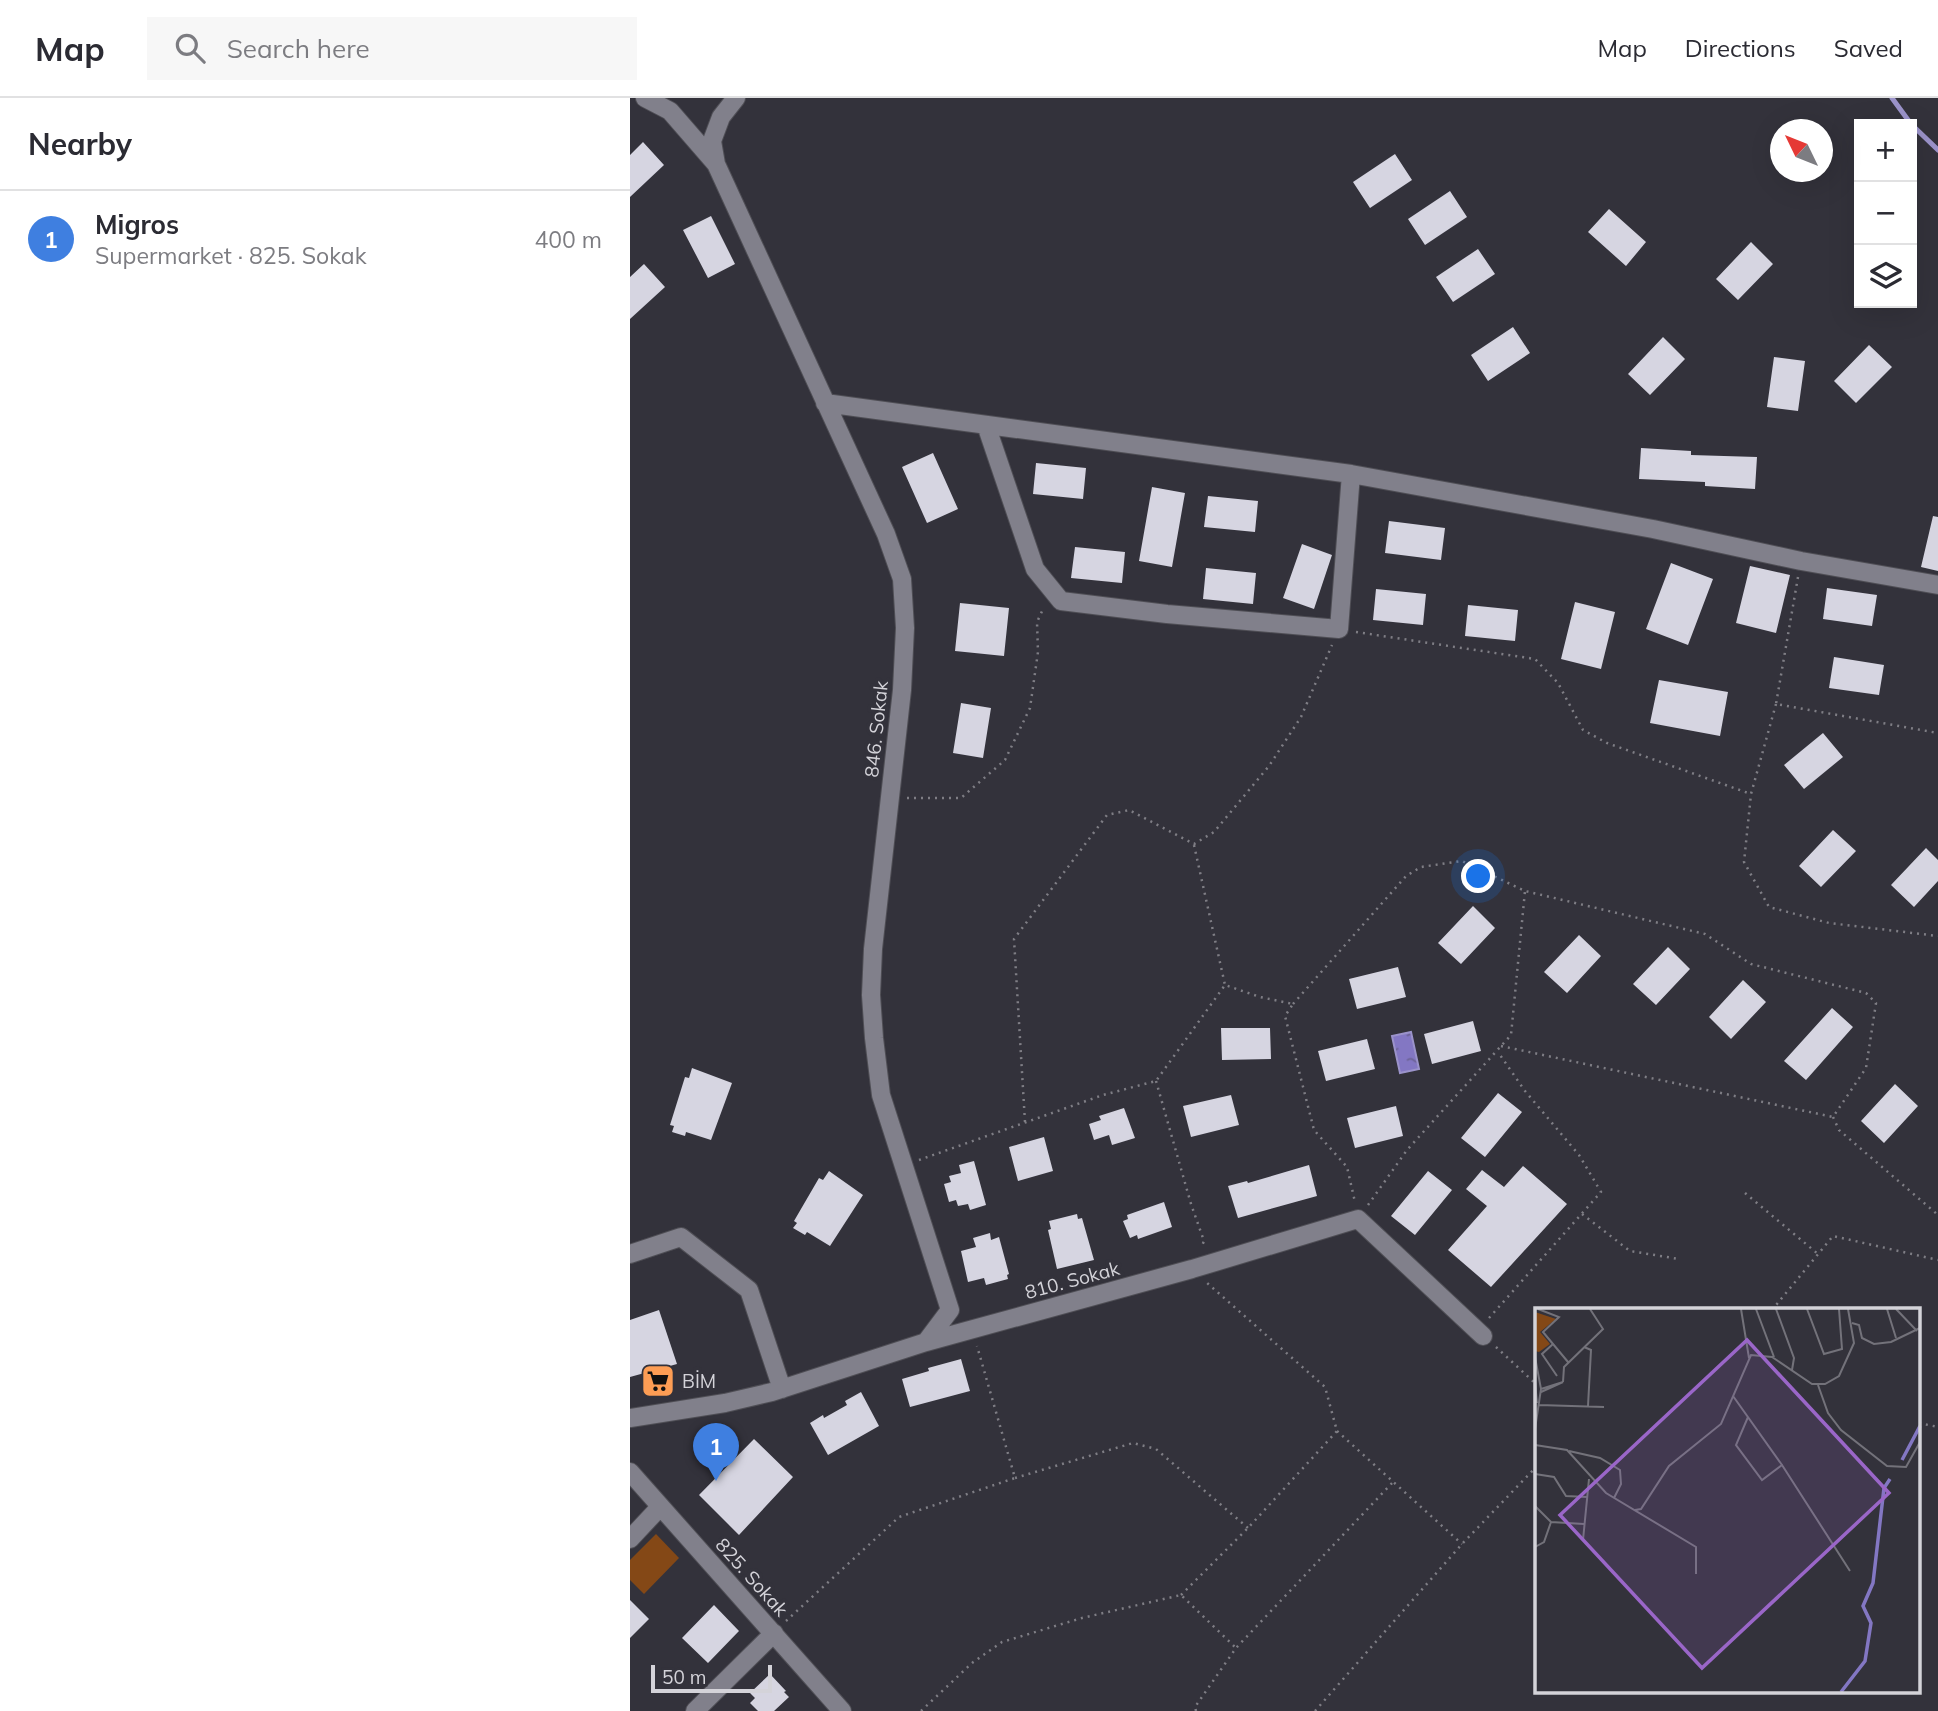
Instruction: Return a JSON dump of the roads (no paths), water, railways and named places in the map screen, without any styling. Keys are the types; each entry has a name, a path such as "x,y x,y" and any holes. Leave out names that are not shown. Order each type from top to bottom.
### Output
{"street":[{"path":"645,98 670,111 716,164"},
{"name":"846. Sokak","path":"736,98 721,117 712,141 716,164 886,534 902,579 905,628 902,678 873,948 871,995 881,1095 950,1310 926,1342"},
{"path":"825,402 1352,474 1938,585"},
{"path":"986,425 1035,569 1061,601 1167,614 1339,629 1352,474"},
{"name":"810. Sokak","path":"630,1418 725,1403 782,1389 926,1342 1192,1269 1358,1219 1480,1333"},
{"path":"630,1254 681,1237 749,1290 782,1389"},
{"name":"825. Sokak","path":"630,1472 842,1711"},
{"path":"630,1539 660,1507"},
{"path":"695,1711 774,1633"}],"water":[{"path":"1411,1032 1419,1069 1400,1073 1392,1036"}],"waterway":[{"path":"1892,98 1907,119"},
{"path":"1917,130 1938,150"}],"place":[{"name":"BİM","path":"658,1381"},
{"name":"Migros","path":"716,1481"}]}
